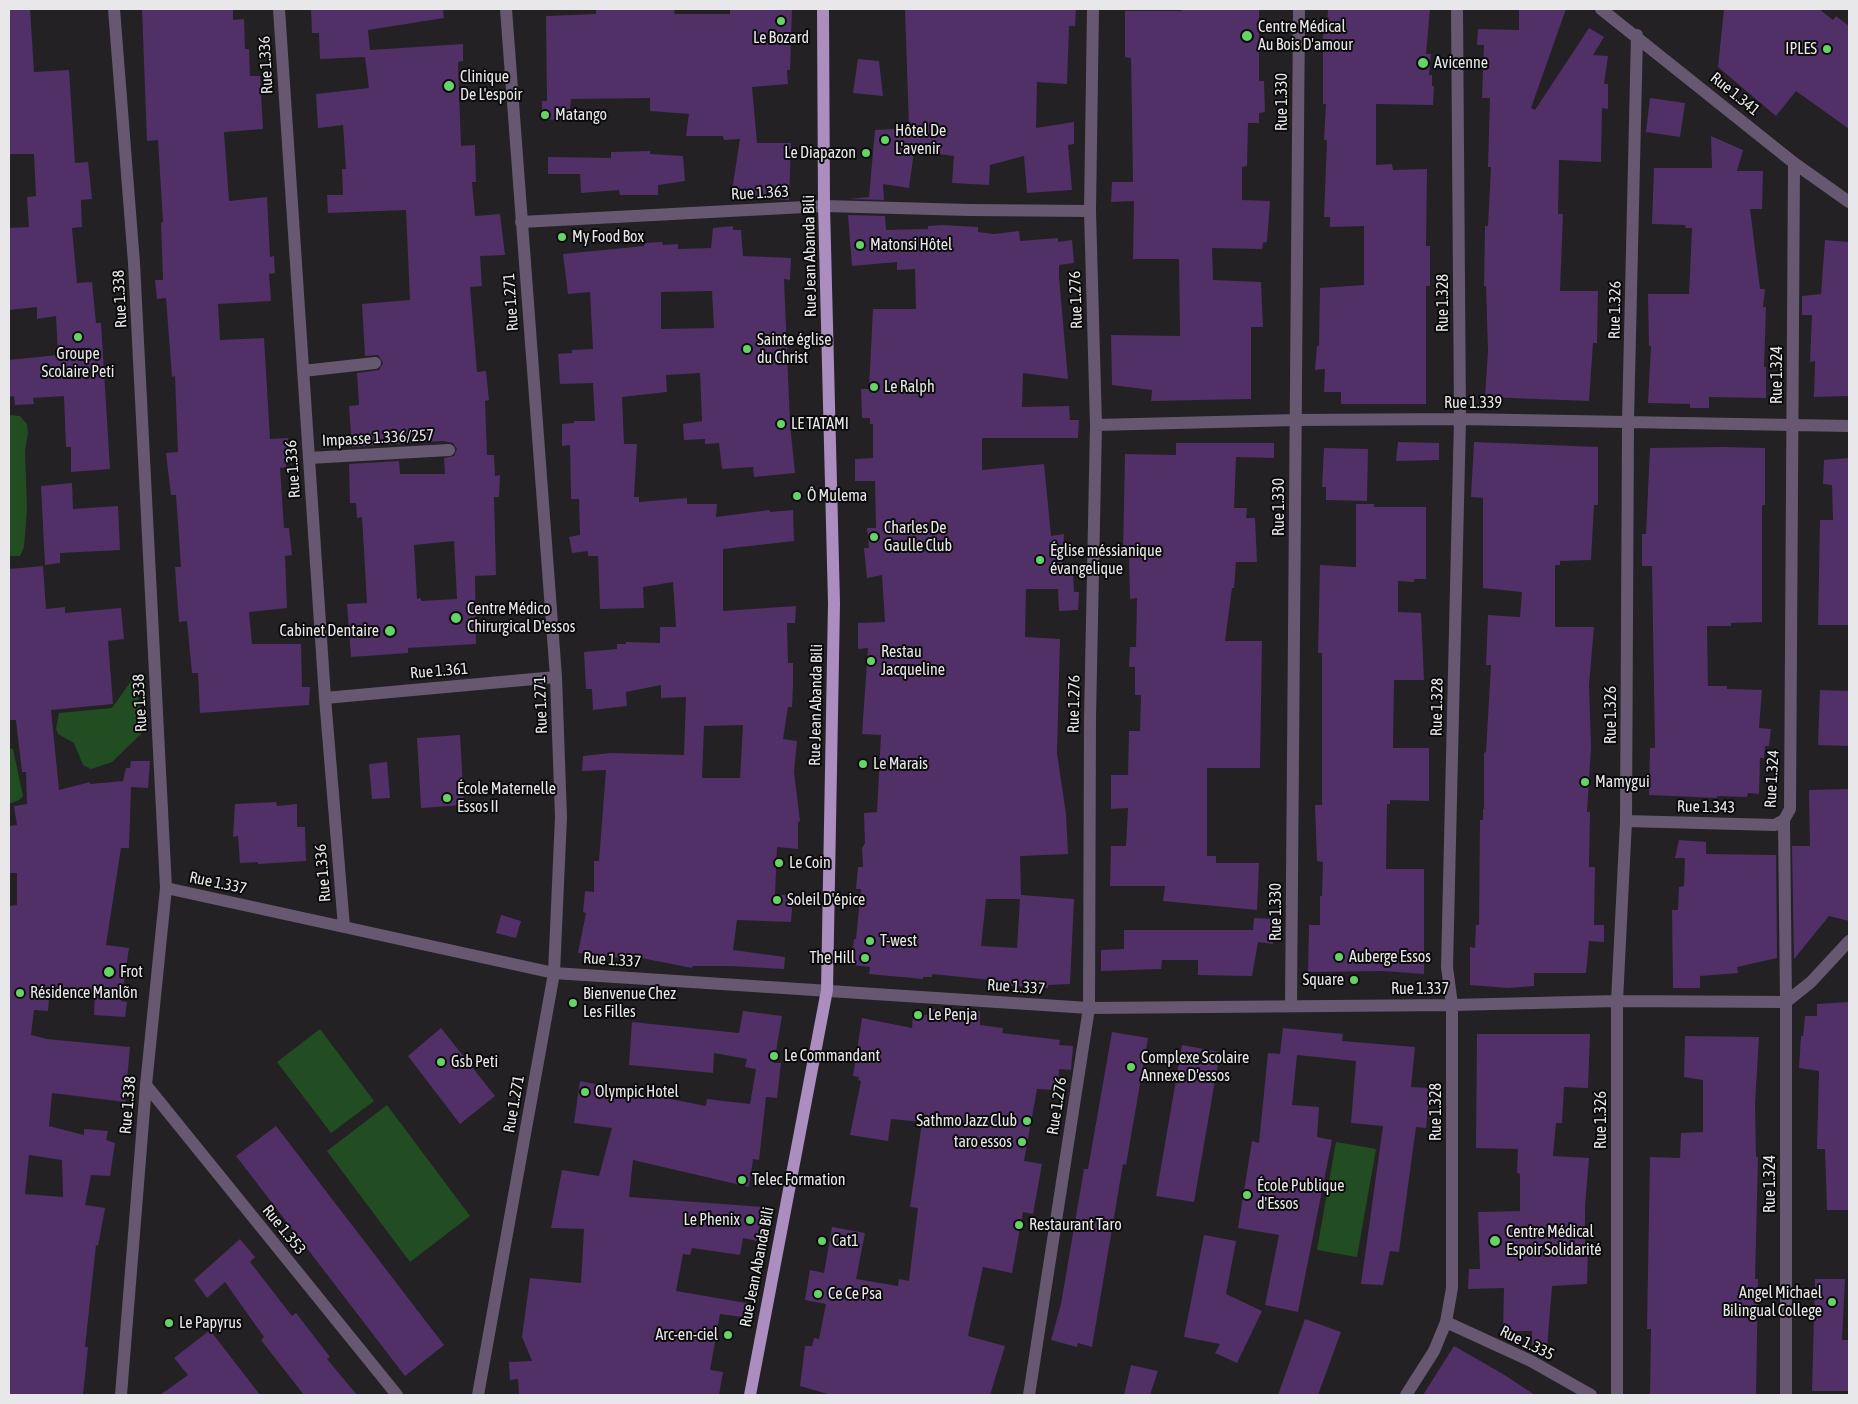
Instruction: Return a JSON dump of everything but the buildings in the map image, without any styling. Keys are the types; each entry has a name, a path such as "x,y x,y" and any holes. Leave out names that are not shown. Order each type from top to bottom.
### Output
{"main road":[{"name":"Rue Jean Abanda Bili","path":"750,1395 827,990 834,602 824,206 823,9"}],"street":[{"name":"Rue 1.338","path":"114,9 134,263 166,888 146,1085 121,1395"},
{"name":"Rue 1.336","path":"279,9 325,698 344,927"},
{"name":"Rue 1.271","path":"478,1395 554,973 561,817 556,677 506,9"},
{"name":"Rue 1.276","path":"1029,1395 1089,1008 1090,728 1096,425 1090,211 1093,9"},
{"name":"Rue 1.330","path":"1292,1005 1299,9"},
{"name":"Rue 1.328","path":"1406,1395 1434,1351 1446,1322 1452,1288 1452,1005 1447,967 1460,419 1457,9"},
{"name":"Rue 1.341","path":"1601,9 1637,35 1794,163 1849,202"},
{"name":"Rue 1.326","path":"1617,1395 1617,1001 1626,821 1628,421 1637,35"},
{"name":"Rue 1.324","path":"1786,1395 1784,820 1790,809 1794,163"},
{"name":"Rue 1.363","path":"521,222 824,206 1090,211"},
{"path":"303,371 375,363"},
{"name":"Rue 1.339","path":"1096,425 1296,420 1460,419 1849,426"},
{"name":"Impasse 1.336/257","path":"309,458 449,450"},
{"name":"Rue 1.361","path":"325,698 556,677"},
{"name":"Rue 1.343","path":"1626,821 1775,825 1784,820"},
{"name":"Rue 1.337","path":"166,888 554,973 1089,1008 1452,1005 1617,1001 1786,1002"},
{"path":"1786,1002 1811,982 1849,941"},
{"name":"Rue 1.353","path":"146,1085 397,1395"},
{"name":"Rue 1.335","path":"1446,1322 1531,1361 1591,1395"}],"green space":[{"path":"9,415 20,416 27,424 28,433 25,451 27,509 24,547 20,556 9,556"},
{"path":"134,677 145,730 112,762 91,769 83,765 74,743 58,734 56,729 59,713 112,708"},
{"path":"9,748 13,749 23,796 9,804"},
{"path":"320,1029 374,1101 331,1133 277,1062"},
{"path":"387,1105 470,1216 410,1262 327,1151"},
{"path":"1336,1142 1376,1149 1357,1257 1317,1250"}],"place":[{"name":"Le Bozard","path":"781,21"},
{"name":"Centre Médical Au Bois D'amour","path":"1247,36"},
{"name":"IPLES","path":"1827,49"},
{"name":"Avicenne","path":"1423,63"},
{"name":"Clinique De L'espoir","path":"449,86"},
{"name":"Matango","path":"545,115"},
{"name":"Hôtel De L'avenir","path":"885,140"},
{"name":"Le Diapazon","path":"866,153"},
{"name":"My Food Box","path":"562,237"},
{"name":"Matonsi Hôtel","path":"860,245"},
{"name":"Groupe Scolaire Peti","path":"78,337"},
{"name":"Sainte église du Christ","path":"747,349"},
{"name":"Le Ralph","path":"874,387"},
{"name":"LE TATAMI","path":"781,424"},
{"name":"Ô Mulema","path":"797,496"},
{"name":"Charles De Gaulle Club","path":"874,537"},
{"name":"Église méssianique évangelique","path":"1040,560"},
{"name":"Centre Médico Chirurgical D'essos","path":"456,618"},
{"name":"Cabinet Dentaire","path":"390,631"},
{"name":"Restau Jacqueline","path":"871,661"},
{"name":"Le Marais","path":"863,764"},
{"name":"Mamygui","path":"1585,782"},
{"name":"École Maternelle Essos II","path":"447,798"},
{"name":"Le Coin","path":"779,863"},
{"name":"Soleil D'épice","path":"777,900"},
{"name":"T-west","path":"870,941"},
{"name":"Auberge Essos","path":"1339,957"},
{"name":"The Hill","path":"865,958"},
{"name":"Frot","path":"109,972"},
{"name":"Square","path":"1354,980"},
{"name":"Résidence Manlõn","path":"20,993"},
{"name":"Bienvenue Chez Les Filles","path":"573,1003"},
{"name":"Le Penja","path":"918,1015"},
{"name":"Le Commandant","path":"774,1056"},
{"name":"Gsb Peti","path":"441,1062"},
{"name":"Complexe Scolaire Annexe D'essos","path":"1131,1067"},
{"name":"Olympic Hotel","path":"585,1092"},
{"name":"Sathmo Jazz Club","path":"1027,1121"},
{"name":"taro essos","path":"1022,1142"},
{"name":"Telec Formation","path":"742,1180"},
{"name":"École Publique d'Essos","path":"1247,1195"},
{"name":"Le Phenix","path":"750,1220"},
{"name":"Restaurant Taro","path":"1019,1225"},
{"name":"Cat1","path":"822,1241"},
{"name":"Centre Médical Espoir Solidarité","path":"1495,1241"},
{"name":"Ce Ce Psa","path":"818,1294"},
{"name":"Angel Michael Bilingual College","path":"1832,1302"},
{"name":"Le Papyrus","path":"169,1323"},
{"name":"Arc-en-ciel","path":"728,1335"}]}
